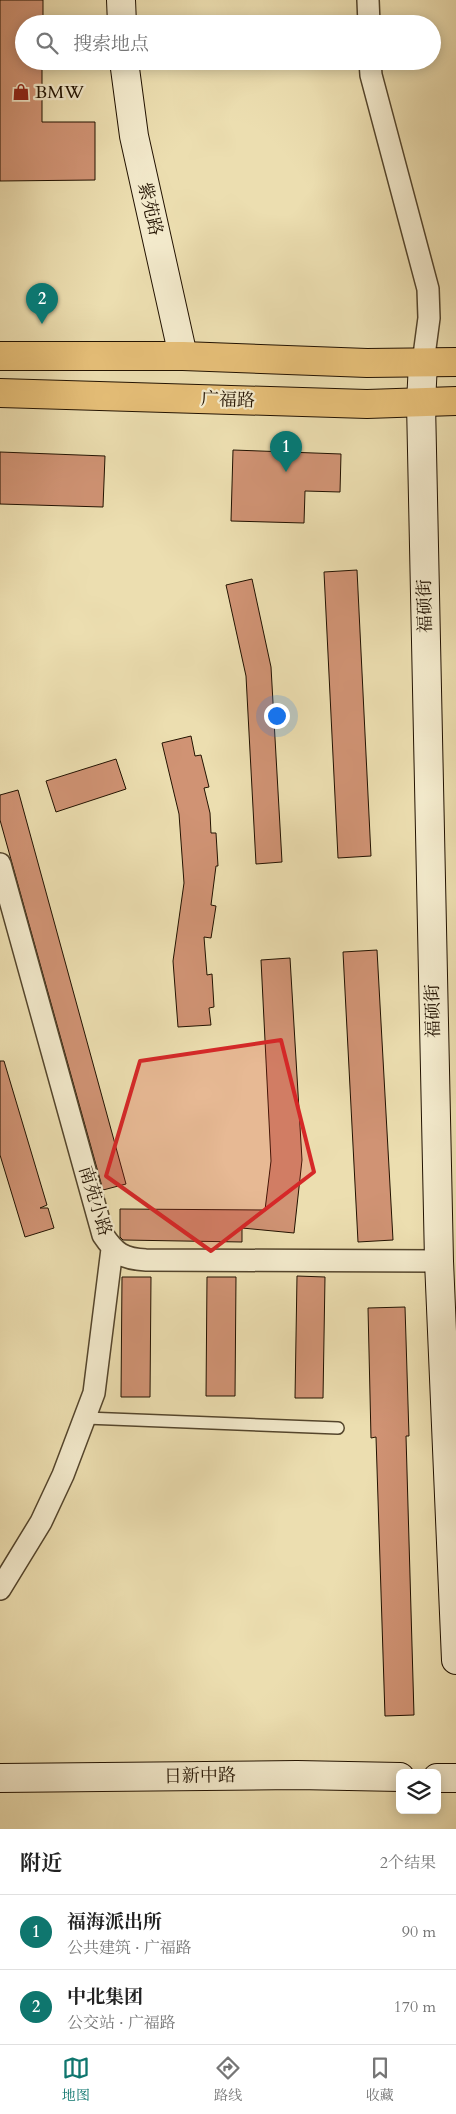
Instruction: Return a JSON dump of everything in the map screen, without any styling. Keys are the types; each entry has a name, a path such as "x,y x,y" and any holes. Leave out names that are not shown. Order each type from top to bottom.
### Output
{"main road":[{"path":"0,356 183,356 368,363 456,362"},
{"name":"广福路","path":"0,393 367,404 456,402"}],"street":[{"path":"121,0 122,15"},
{"path":"368,0 369,15"},
{"name":"紫苑路","path":"125,70 134,136 183,356"},
{"path":"371,70 428,289 429,318 423,363"},
{"name":"福硕街","path":"423,363 421,403 439,1261 456,1660"},
{"name":"南苑小路","path":"0,864 103,1235 112,1249 129,1259 146,1260 439,1261"},
{"path":"0,1589 41,1522 63,1475 86,1418 94,1393 112,1249"},
{"name":"日新中路","path":"0,1778 297,1775 396,1777"},
{"path":"441,1778 456,1778"}],"lane":[{"path":"86,1418 338,1428"}],"highlighted area":[{"path":"281,1040 314,1172 211,1251 106,1176 140,1061"}],"building":[{"path":"0,0 43,0 43,15 15,15 15,70 42,70 42,122 95,122 95,180 0,181"},
{"path":"233,450 341,454 340,492 305,491 304,523 231,521"},
{"path":"0,452 105,456 103,507 0,504"},
{"path":"357,570 371,856 338,858 324,572"},
{"path":"252,579 271,667 282,862 256,864 246,676 226,585"},
{"path":"191,736 195,756 201,755 209,787 204,788 210,813 211,833 216,833 218,866 216,866 211,905 216,906 211,938 204,937 207,975 212,974 214,1007 209,1008 211,1025 178,1027 173,961 184,883 179,814 162,743"},
{"path":"116,759 126,789 56,812 46,781"},
{"path":"18,790 126,1184 103,1190 0,820 0,795"},
{"path":"377,950 393,1240 358,1242 343,952"},
{"path":"290,958 302,1160 294,1233 242,1228 242,1242 123,1240 120,1237 120,1209 265,1210 271,1161 261,960"},
{"path":"0,1061 4,1061 47,1205 40,1208 48,1208 54,1228 25,1237 0,1155"},
{"path":"297,1276 325,1277 323,1398 295,1398"},
{"path":"122,1277 151,1277 150,1397 121,1397"},
{"path":"207,1277 236,1277 235,1396 206,1396"},
{"path":"405,1307 409,1436 406,1436 414,1715 385,1716 376,1437 371,1438 368,1308"}],"place":[{"name":"BMW","path":"21,92"},
{"name":"中北集团","path":"42,324"},
{"name":"福海派出所","path":"286,472"}]}
